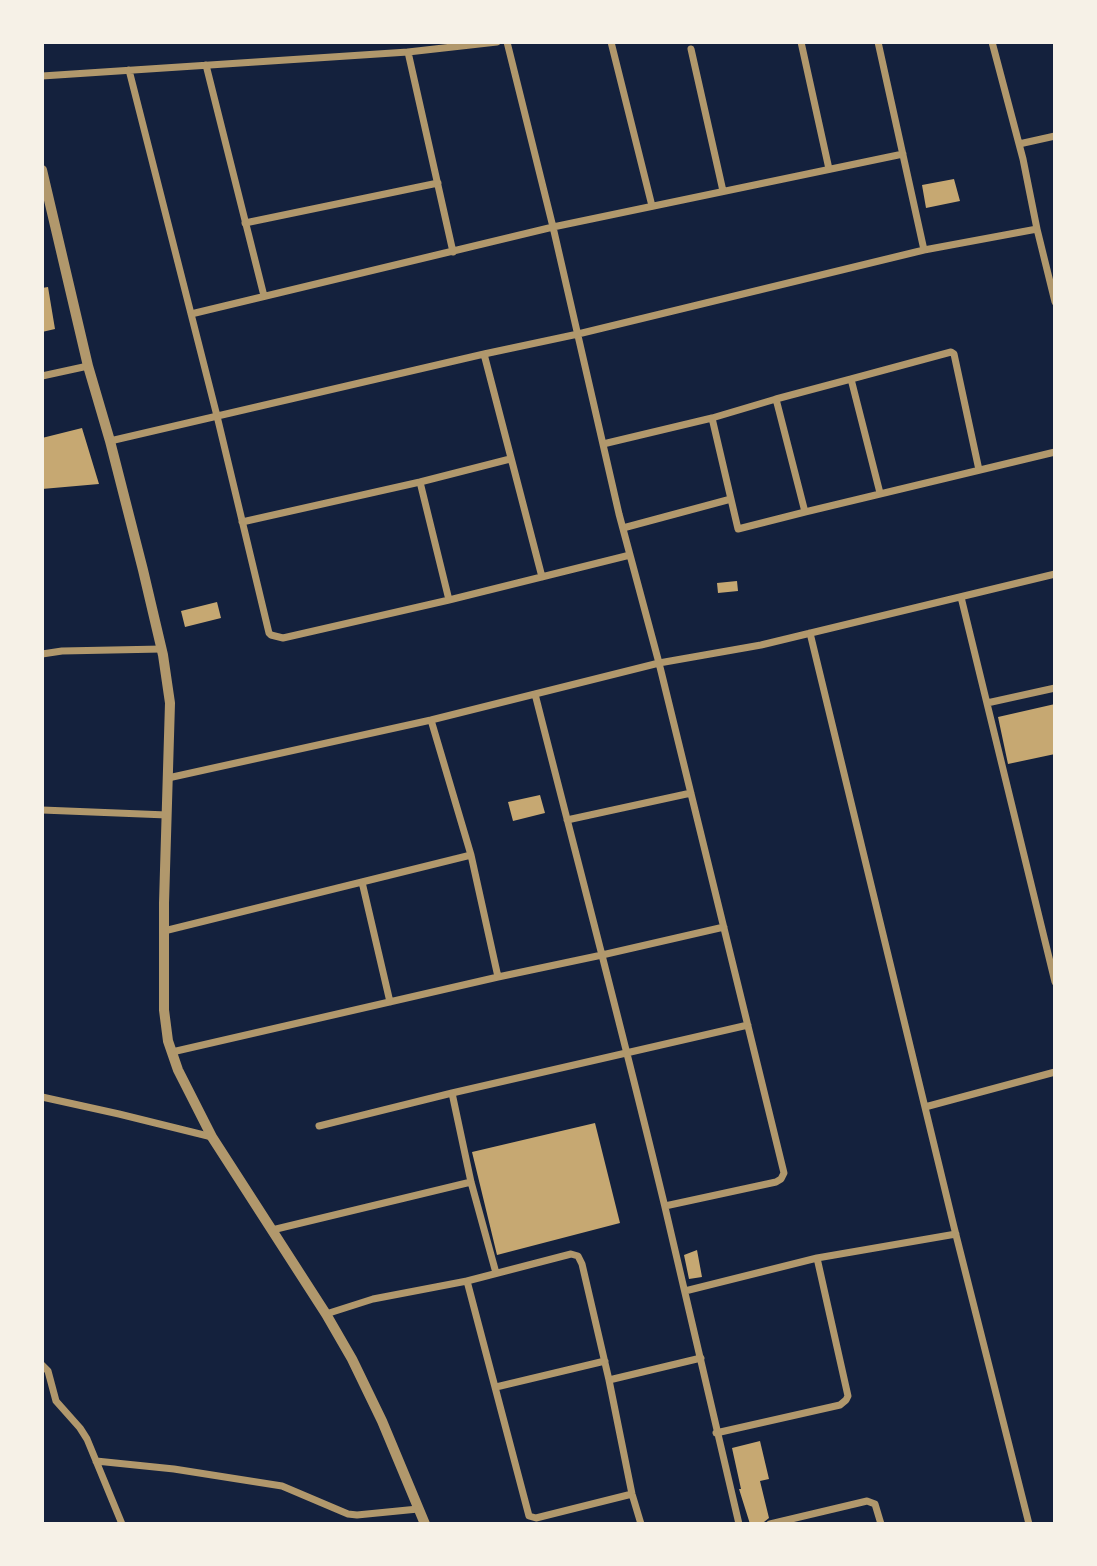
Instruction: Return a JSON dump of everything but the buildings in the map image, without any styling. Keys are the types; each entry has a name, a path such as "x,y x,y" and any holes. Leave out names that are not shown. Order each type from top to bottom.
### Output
{"street":[{"path":"42,76 408,52 496,42"},
{"path":"507,42 554,226 623,528 659,663 783,1171 783,1176 776,1182 665,1206"},
{"path":"611,42 652,206"},
{"path":"801,42 829,169"},
{"path":"878,42 924,250"},
{"path":"992,42 1019,144 1055,302"},
{"path":"691,49 723,191"},
{"path":"408,52 453,252"},
{"path":"206,65 264,296"},
{"path":"129,70 269,633 283,638 630,555"},
{"path":"1019,144 1055,136"},
{"path":"191,314 554,226 903,154"},
{"path":"42,170 88,366 110,441 162,649 170,703 164,930 164,1010 168,1041 178,1070 212,1137 352,1359 382,1421 425,1524"},
{"path":"245,223 438,183"},
{"path":"110,441 578,334 924,250 1037,229"},
{"path":"603,444 712,418 953,353 979,470"},
{"path":"484,354 542,577"},
{"path":"42,376 88,366"},
{"path":"851,379 880,493"},
{"path":"775,399 806,512"},
{"path":"712,418 738,529 1055,452"},
{"path":"242,522 510,459"},
{"path":"420,482 449,600"},
{"path":"623,528 731,499"},
{"path":"168,778 431,720 659,663 761,645 1055,574"},
{"path":"961,597 1052,959 1055,982"},
{"path":"810,633 1029,1524"},
{"path":"42,654 62,651 162,649"},
{"path":"987,703 1055,688"},
{"path":"534,694 665,1206 739,1524"},
{"path":"431,720 471,855 498,977"},
{"path":"567,820 691,793"},
{"path":"42,810 167,815"},
{"path":"164,930 471,855"},
{"path":"362,882 390,1002"},
{"path":"172,1052 724,927"},
{"path":"319,1126 748,1026"},
{"path":"925,1107 1055,1072"},
{"path":"452,1093 471,1182 496,1273"},
{"path":"42,1097 212,1137"},
{"path":"272,1230 471,1182"},
{"path":"685,1291 817,1258 956,1234"},
{"path":"326,1314 373,1299 467,1281 570,1254 578,1256 610,1380 640,1524"},
{"path":"716,1433 840,1405 846,1400 848,1396 817,1258"},
{"path":"467,1281 530,1517 536,1518 632,1494"},
{"path":"610,1380 701,1358"},
{"path":"496,1387 605,1362"},
{"path":"42,1365 48,1371 56,1401 87,1439 122,1524"},
{"path":"96,1461 174,1469 282,1486 348,1514 418,1509"},
{"path":"770,1524 867,1501 875,1504 881,1524"}]}
